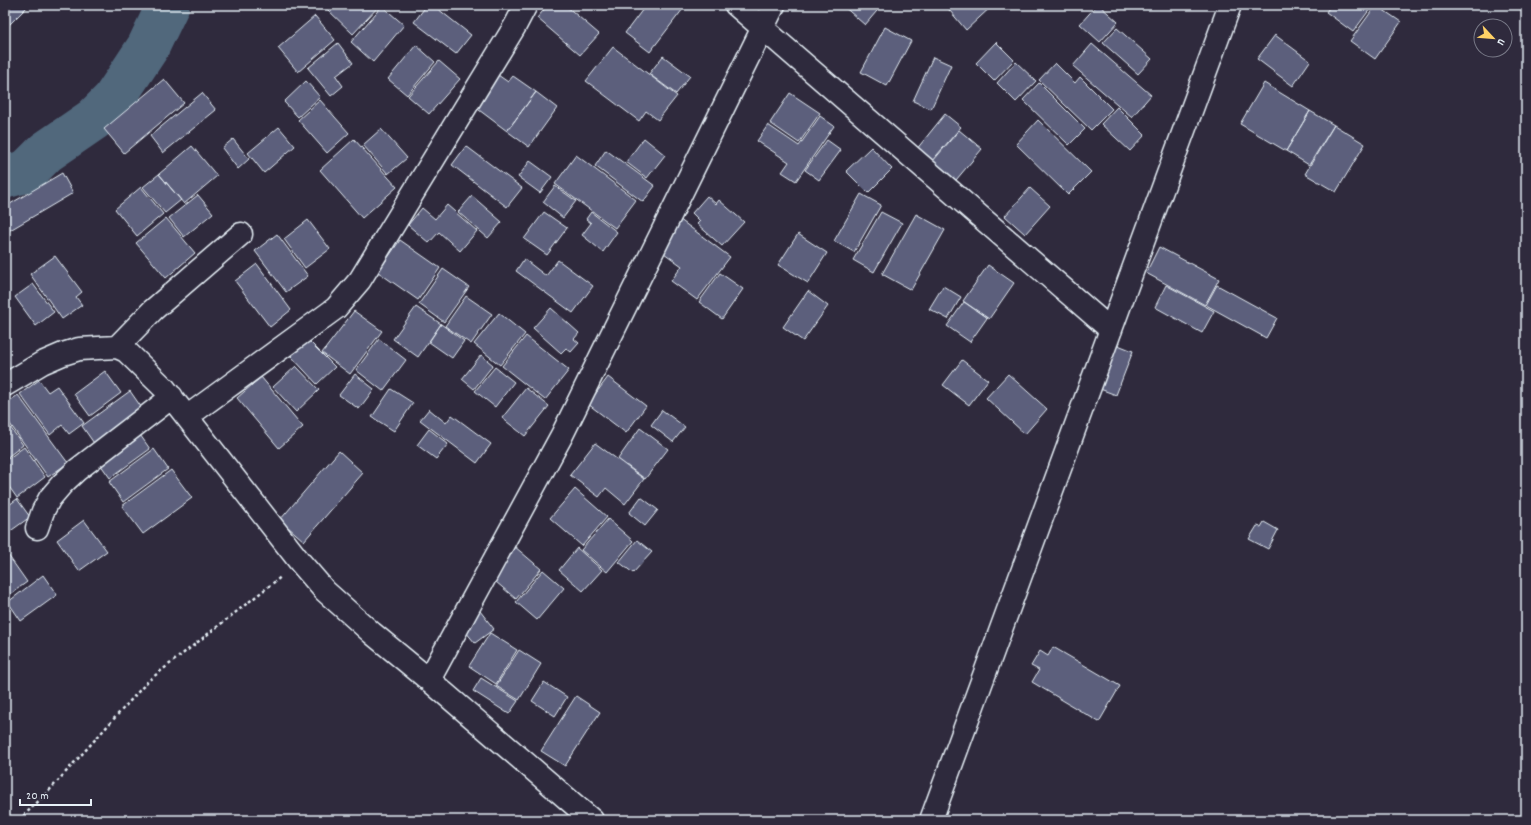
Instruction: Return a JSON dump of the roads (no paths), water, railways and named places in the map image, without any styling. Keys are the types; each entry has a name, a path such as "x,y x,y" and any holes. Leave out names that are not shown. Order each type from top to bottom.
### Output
{"street":[{"path":"188,416 336,308 360,280 515,26 526,5"},
{"path":"736,5 1111,330"},
{"path":"429,680 562,435 774,5"},
{"path":"931,820 1230,5"},
{"path":"117,347 153,310 241,234"},
{"path":"5,385 42,363 63,354 86,348 117,347 133,357 172,397 188,416 300,562 325,591 372,633 592,820"},
{"path":"37,528 43,511 50,498 62,484 77,470 172,397"}],"waterway":[{"path":"5,177 27,171 46,152 94,119 113,100 148,47 168,5"}]}
